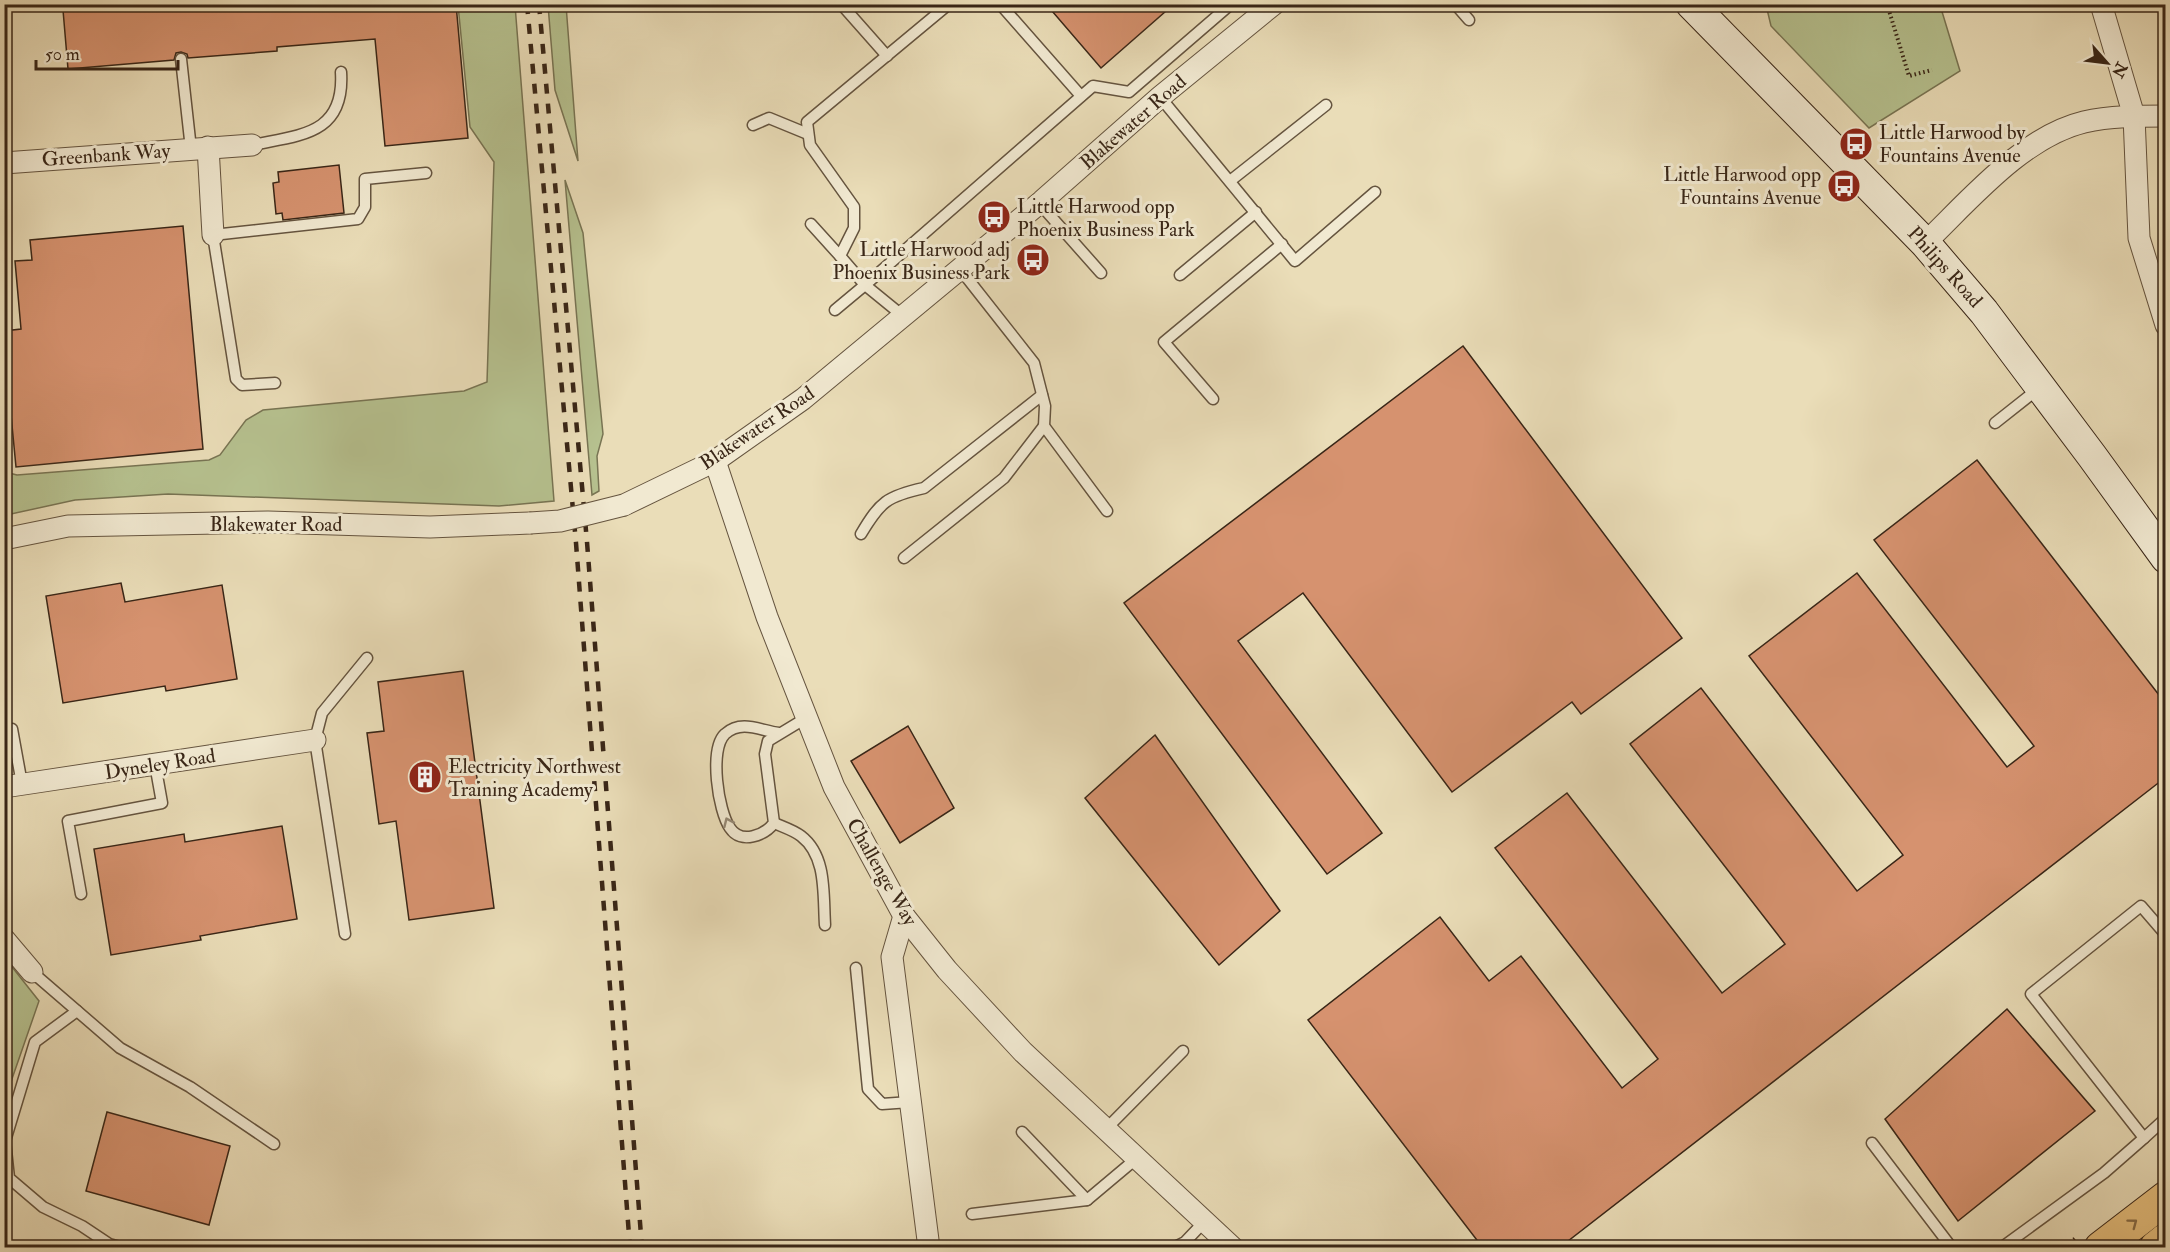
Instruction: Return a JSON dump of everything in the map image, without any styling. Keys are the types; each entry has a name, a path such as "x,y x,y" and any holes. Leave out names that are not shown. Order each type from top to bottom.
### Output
{"highway":[{"path":"2101,1248 2166,1198"},
{"path":"2156,1248 2166,1240"}],"street":[{"name":"Blakewater Road","path":"4,539 68,526 268,522 430,527 530,523 560,521 624,504 715,461 803,399 1039,203 1160,97 1274,4"},
{"name":"Philips Road","path":"1691,4 1925,243 1984,312 2166,558"},
{"path":"2101,4 2134,116 2139,238 2166,325"},
{"path":"1925,243 1995,175 2038,143 2083,122 2134,116 2166,116"},
{"name":"Greenbank Way","path":"4,163 252,145"},
{"path":"200,148 213,235"},
{"name":"Challenge Way","path":"715,461 767,617 834,787 904,916 947,970 1023,1052 1233,1248"},
{"name":"Dyneley Road","path":"13,786 315,740"},
{"path":"904,916 891,957 929,1248"},
{"path":"4,939 32,972"}],"lane":[{"path":"841,4 887,56"},
{"path":"840,256 854,228 854,207 810,145 807,122 949,4"},
{"path":"1000,4 1081,96"},
{"path":"835,310 1093,86 1129,92 1231,4"},
{"path":"1455,4 1469,20"},
{"path":"181,59 200,148"},
{"path":"252,145 309,133 328,121 337,106 342,85 341,72"},
{"path":"1160,97 1295,261 1375,192"},
{"path":"1230,181 1326,105"},
{"path":"753,125 768,118 808,134"},
{"path":"275,384 242,385 236,379 213,235 358,219 365,207 365,179 426,173"},
{"path":"1039,203 1101,273"},
{"path":"1180,275 1256,212"},
{"path":"811,225 865,285 903,316"},
{"path":"1213,399 1164,342 1282,244"},
{"path":"904,558 1004,478 1044,426 1045,406 1034,363 960,269"},
{"path":"1995,423 2041,387"},
{"path":"861,534 872,515 886,500 900,493 924,488 1042,395"},
{"path":"1044,426 1107,511"},
{"path":"345,934 315,740 322,713 367,658"},
{"path":"774,824 765,754 768,741 806,718"},
{"path":"774,824 756,836 740,836 730,830 721,802 716,771 718,748 725,734 751,726 779,733"},
{"path":"4,730 12,729 13,786"},
{"path":"81,894 69,820 162,803 155,764"},
{"path":"774,824 799,834 814,848 820,864 825,925"},
{"path":"2144,1138 2031,994 2141,906 2166,935"},
{"path":"855,968 868,1089 882,1104 910,1102"},
{"path":"32,972 120,1048 190,1087 274,1144"},
{"path":"77,1011 35,1042 5,1142 9,1178 44,1207 82,1226 109,1244 124,1248"},
{"path":"1106,1129 1183,1051"},
{"path":"2001,1248 2104,1173 2166,1118"},
{"path":"1022,1132 1087,1200"},
{"path":"1872,1143 1952,1248"},
{"path":"972,1214 1087,1200 1137,1158"},
{"path":"1173,1248 1185,1242 1205,1221"}],"path":[{"path":"1887,4 1909,76 1932,70"}],"green space":[{"path":"458,5 515,5 554,501 499,506 168,494 75,500 11,514 5,512 5,472 17,475 209,460 220,455 246,420 263,410 464,391 487,382 494,162 470,127"},
{"path":"548,5 566,5 578,161 555,90"},
{"path":"1766,5 1940,5 1960,71 1869,128 1771,26"},
{"path":"565,180 583,233 603,434 597,456 599,491 592,495"},
{"path":"5,958 39,1001 5,1099"}],"building":[{"path":"124,4 273,4 273,9 322,4 456,4 468,138 385,146 375,39 277,47 277,51 188,58 187,54 181,52 176,53 174,60 68,69 63,10"},
{"path":"1046,4 1174,4 1101,68"},
{"path":"339,165 344,213 283,220 282,213 276,214 273,183 279,182 278,172"},
{"path":"183,226 203,449 16,467 4,342 4,331 21,329 15,261 32,260 30,240"},
{"path":"1463,346 1682,638 1581,714 1572,702 1452,792 1303,593 1238,641 1382,833 1327,874 1124,603"},
{"path":"1977,460 2166,704 2166,777 1559,1248 1483,1248 1308,1020 1440,917 1489,981 1521,956 1622,1088 1658,1059 1495,848 1567,793 1722,993 1785,944 1630,744 1701,688 1857,891 1903,855 1749,656 1857,573 2007,767 2034,746 1874,540"},
{"path":"121,583 125,602 222,585 237,679 166,691 165,686 63,703 46,596"},
{"name":"Electricity Northwest Training Academy","path":"463,671 494,908 409,920 396,821 379,824 367,733 384,731 378,682"},
{"path":"908,726 954,808 900,843 851,761"},
{"path":"1155,735 1280,911 1219,965 1085,798"},
{"path":"282,826 297,919 200,936 201,940 111,955 94,849 184,834 185,842"},
{"path":"2007,1009 2095,1111 1958,1221 1885,1119"},
{"path":"107,1112 230,1146 209,1225 86,1191"}],"railway":[{"path":"527,4 576,543 630,1248"},
{"path":"539,4 587,542 642,1248"}],"place":[{"name":"Little Harwood by Fountains Avenue","path":"1856,144"},
{"name":"Little Harwood opp Fountains Avenue","path":"1844,186"},
{"name":"Little Harwood opp Phoenix Business Park","path":"994,217"},
{"name":"Little Harwood adj Phoenix Business Park","path":"1033,260"},
{"name":"Electricity Northwest Training Academy","path":"425,777"}]}
